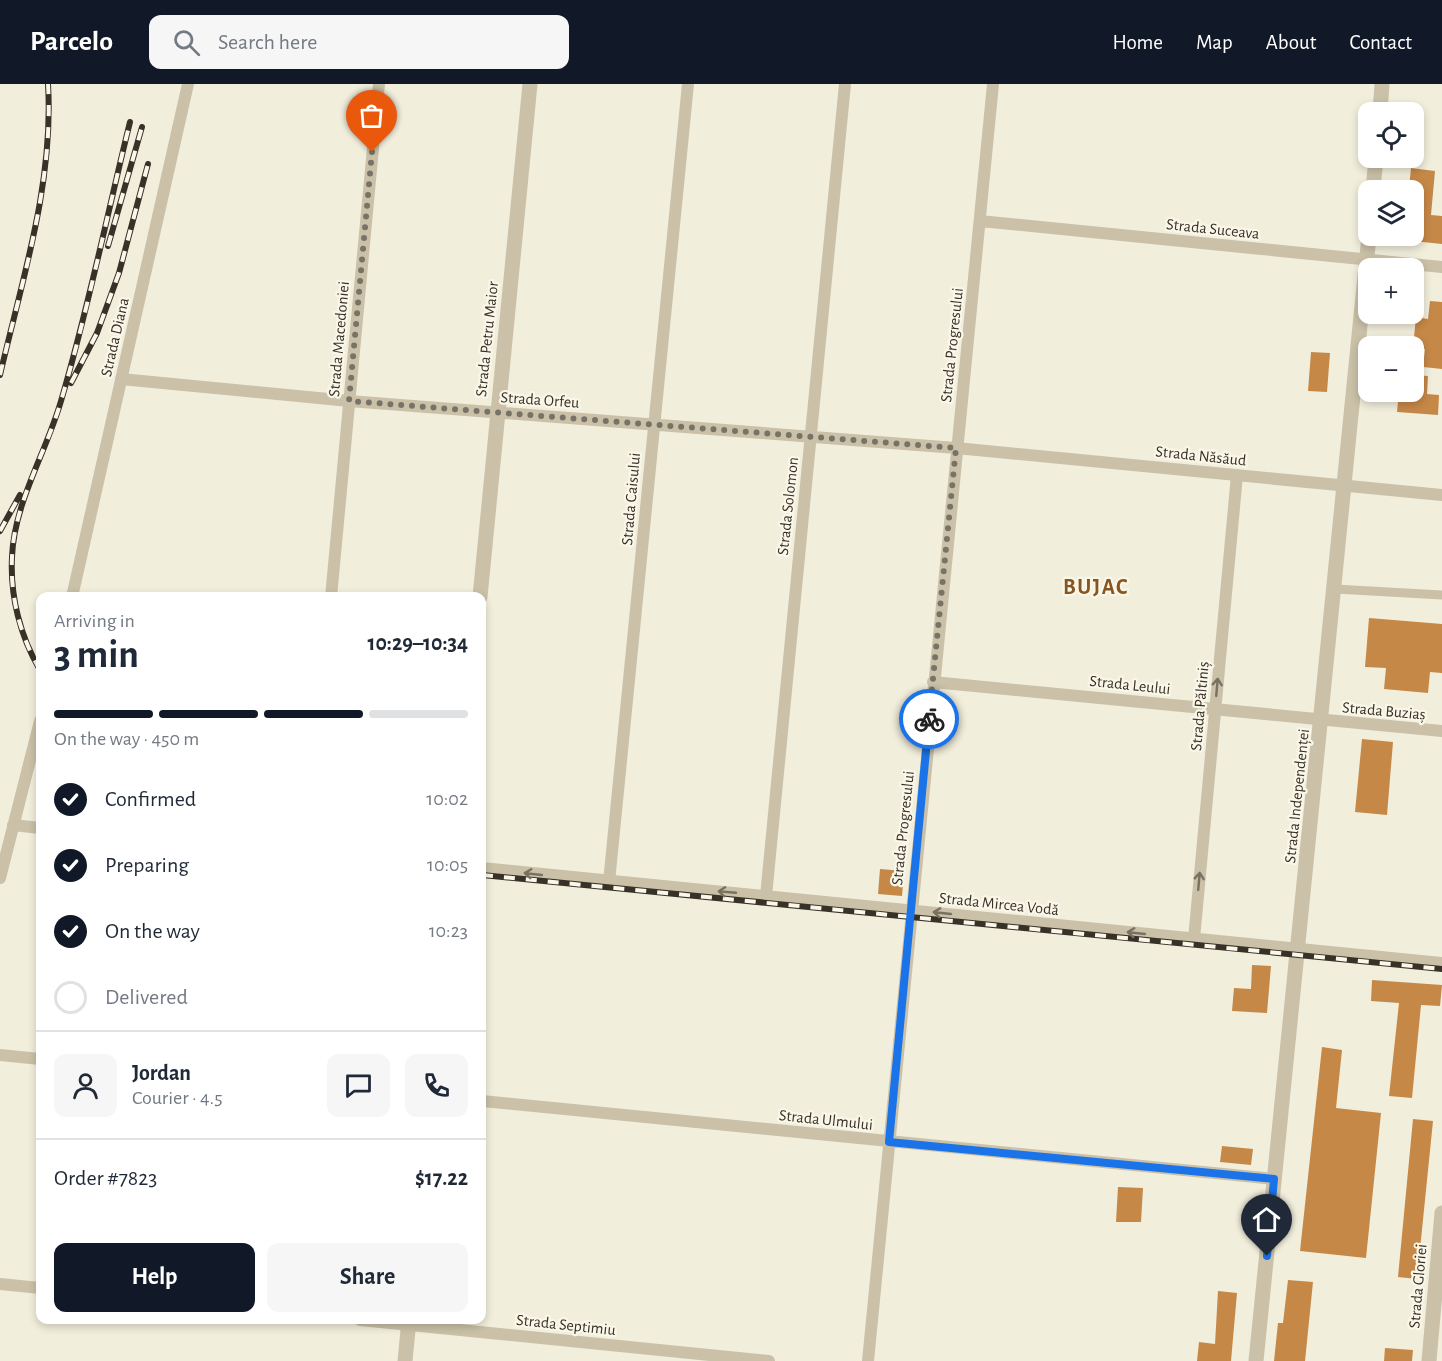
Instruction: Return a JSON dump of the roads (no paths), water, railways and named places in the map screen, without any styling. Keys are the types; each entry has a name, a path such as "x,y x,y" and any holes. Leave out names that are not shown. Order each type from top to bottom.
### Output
{"street":[{"name":"Strada Diana","path":"73,592 188,84"},
{"name":"Strada Macedoniei","path":"331,592 379,84"},
{"name":"Strada Petru Maior","path":"480,592 530,84"},
{"name":"Strada Caisului","path":"609,882 688,84"},
{"name":"Strada Solomon","path":"766,896 845,84"},
{"name":"Strada Progresului","path":"868,1361 910,910 993,84"},
{"path":"1381,102 1382,84"},
{"name":"Strada Suceava","path":"980,221 1358,258"},
{"name":"Strada Suceava","path":"1424,265 1442,267"},
{"name":"Strada Independenței","path":"1256,1361 1323,721 1361,324"},
{"name":"Strada Orfeu","path":"121,379 349,401 956,448"},
{"name":"Strada Năsăud","path":"956,448 1442,495"},
{"name":"Strada Păltiniș","path":"1194,939 1237,476"},
{"path":"1335,589 1442,595"},
{"name":"Strada Leului","path":"933,682 1323,721"},
{"name":"Strada Buziaș","path":"1323,721 1442,731"},
{"path":"0,878 36,736"},
{"path":"13,825 36,828"},
{"name":"Strada Mircea Vodă","path":"486,868 1442,963"},
{"path":"0,1055 36,1059"},
{"name":"Strada Ulmului","path":"486,1101 1274,1179"},
{"name":"Strada Gloriei","path":"1429,1361 1442,1213"},
{"path":"0,1284 36,1288"},
{"path":"405,1361 409,1324"},
{"name":"Strada Septimiu","path":"427,1324 768,1361"}],"railway":[{"path":"0,375 41,195 49,121 48,84"},
{"path":"36,663 22,630 15,601 12,572 14,537 24,498 55,420 71,367 130,122"},
{"path":"108,246 142,127"},
{"path":"71,383 97,333 119,273 148,164"},
{"path":"0,531 20,495"},
{"path":"486,875 1442,969"}],"district":[{"name":"BUJAC","path":"1096,586"}]}
